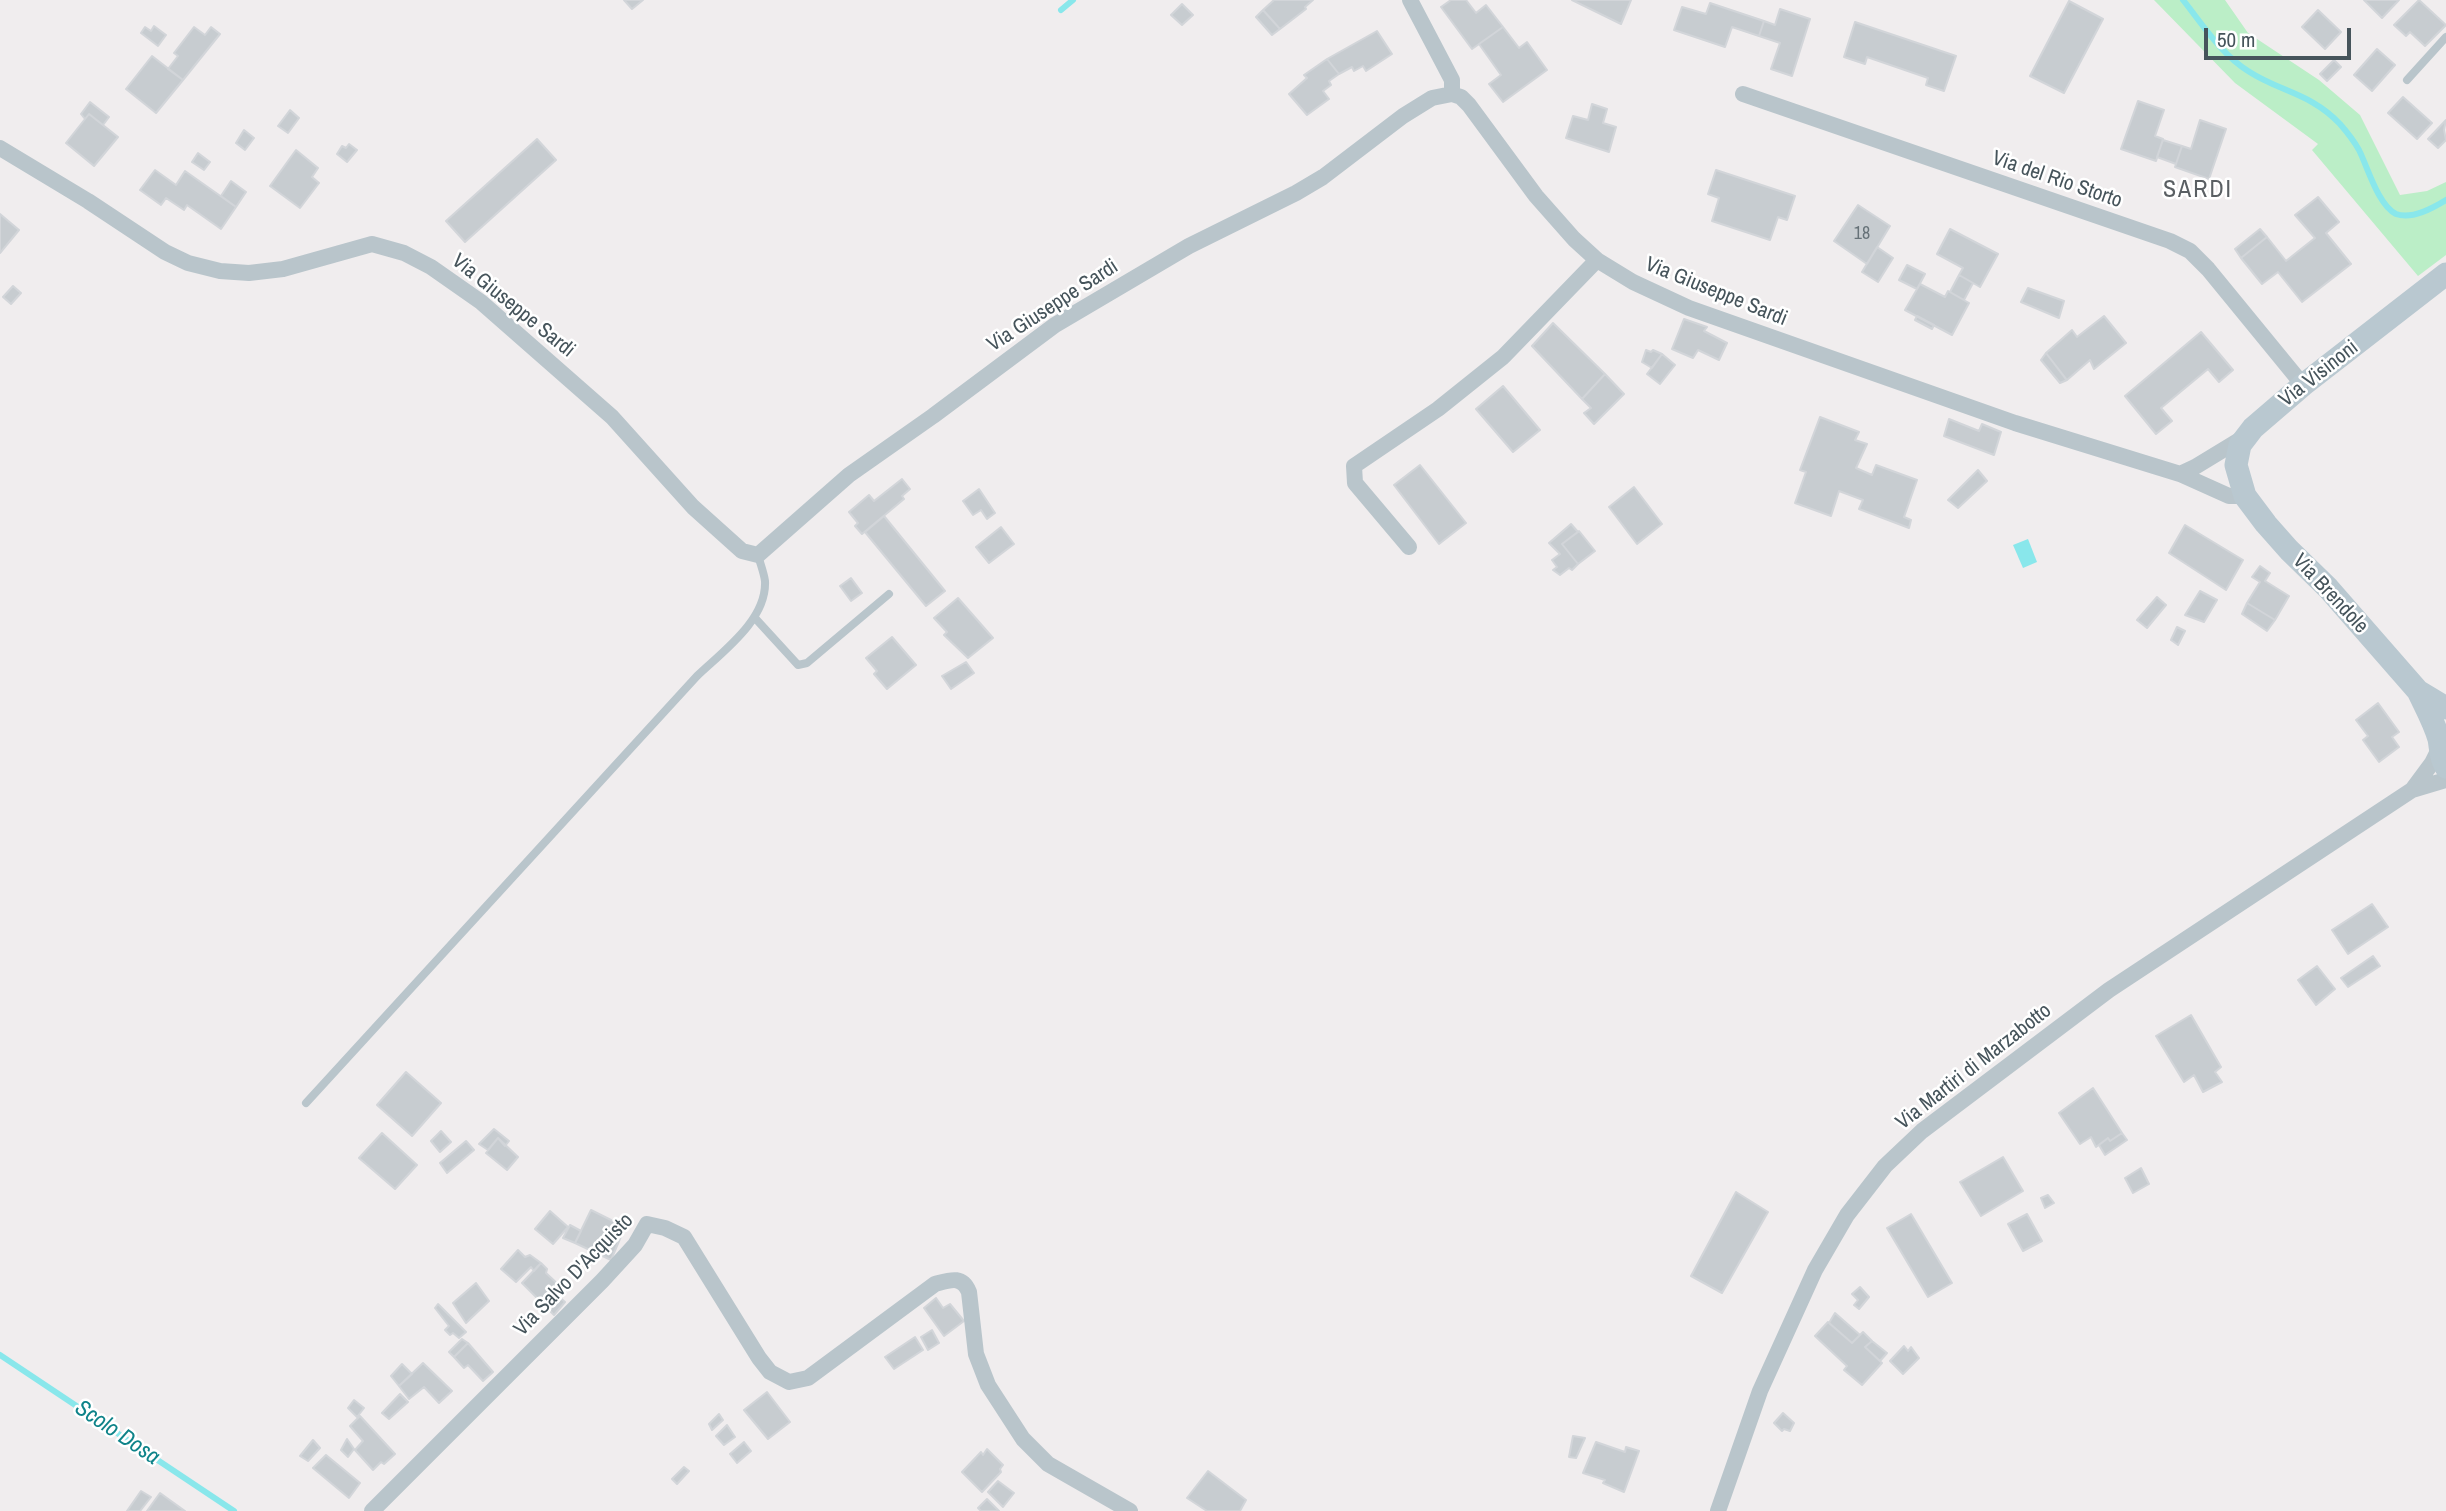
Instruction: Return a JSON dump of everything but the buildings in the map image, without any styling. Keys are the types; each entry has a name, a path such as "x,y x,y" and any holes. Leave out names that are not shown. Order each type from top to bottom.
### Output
{"street":[{"path":"1410,0 1452,80 1452,94"},
{"name":"Via Giuseppe Sardi","path":"0,148 165,252 188,263 220,271 249,273 284,269 372,244 389,247 413,257 499,317 612,417 694,507 742,551 758,555 849,475 1055,325 1189,246 1323,177 1421,104 1443,94 1461,97 1469,105 1536,196 1574,239 1597,260 1633,282 1689,308 2026,427 2180,474 2229,496 2245,496"},
{"name":"Via del Rio Storto","path":"1743,94 2170,241 2190,251 2208,269 2303,385"},
{"path":"1409,547 1355,483 1354,466 1438,409 1503,357 1597,260"},
{"name":"Via Visinoni","path":"2246,436 2303,385 2446,274"},
{"path":"2180,474 2246,436"},
{"path":"2245,496 2236,465 2236,455 2246,436"},
{"name":"Via Brendole","path":"2245,496 2288,550 2328,588 2417,691 2443,747"},
{"name":"Via Brendole","path":"2417,691 2446,708"},
{"name":"Via Martiri di Marzabotto","path":"2412,790 2443,747"},
{"name":"Via Martiri di Marzabotto","path":"1718,1511 1760,1391 1815,1270 1847,1215 1885,1166 1922,1131 2109,990 2412,790 2446,780"},
{"name":"Via Salvo D'Acquisto","path":"372,1511 602,1281 635,1245 647,1224 665,1228 684,1237 759,1357 771,1373 789,1382 808,1378 935,1284 952,1279 960,1281 969,1292 976,1354 988,1385 1023,1439 1048,1464 1130,1511"}],"lane":[{"path":"2407,79 2446,37"},
{"path":"306,1103 687,687 755,618 764,596 765,579 758,555"},
{"path":"755,618 798,665 807,663 889,594"}],"green space":[{"path":"2154,0 2225,0 2248,33 2319,80 2360,115 2400,195 2427,191 2446,182 2446,255 2418,276 2312,150 2318,144 2235,83"}],"water":[{"path":"2028,539 2037,562 2023,568 2013,545"}],"waterway":[{"path":"1061,10 1073,0"},
{"path":"2183,0 2238,64 2260,78 2307,99 2340,124 2359,150 2379,195 2396,214 2415,214 2429,210 2446,200"},
{"name":"Scolo Dosa","path":"0,1355 234,1511"}],"district":[{"name":"SARDI","path":"2198,191"}]}
